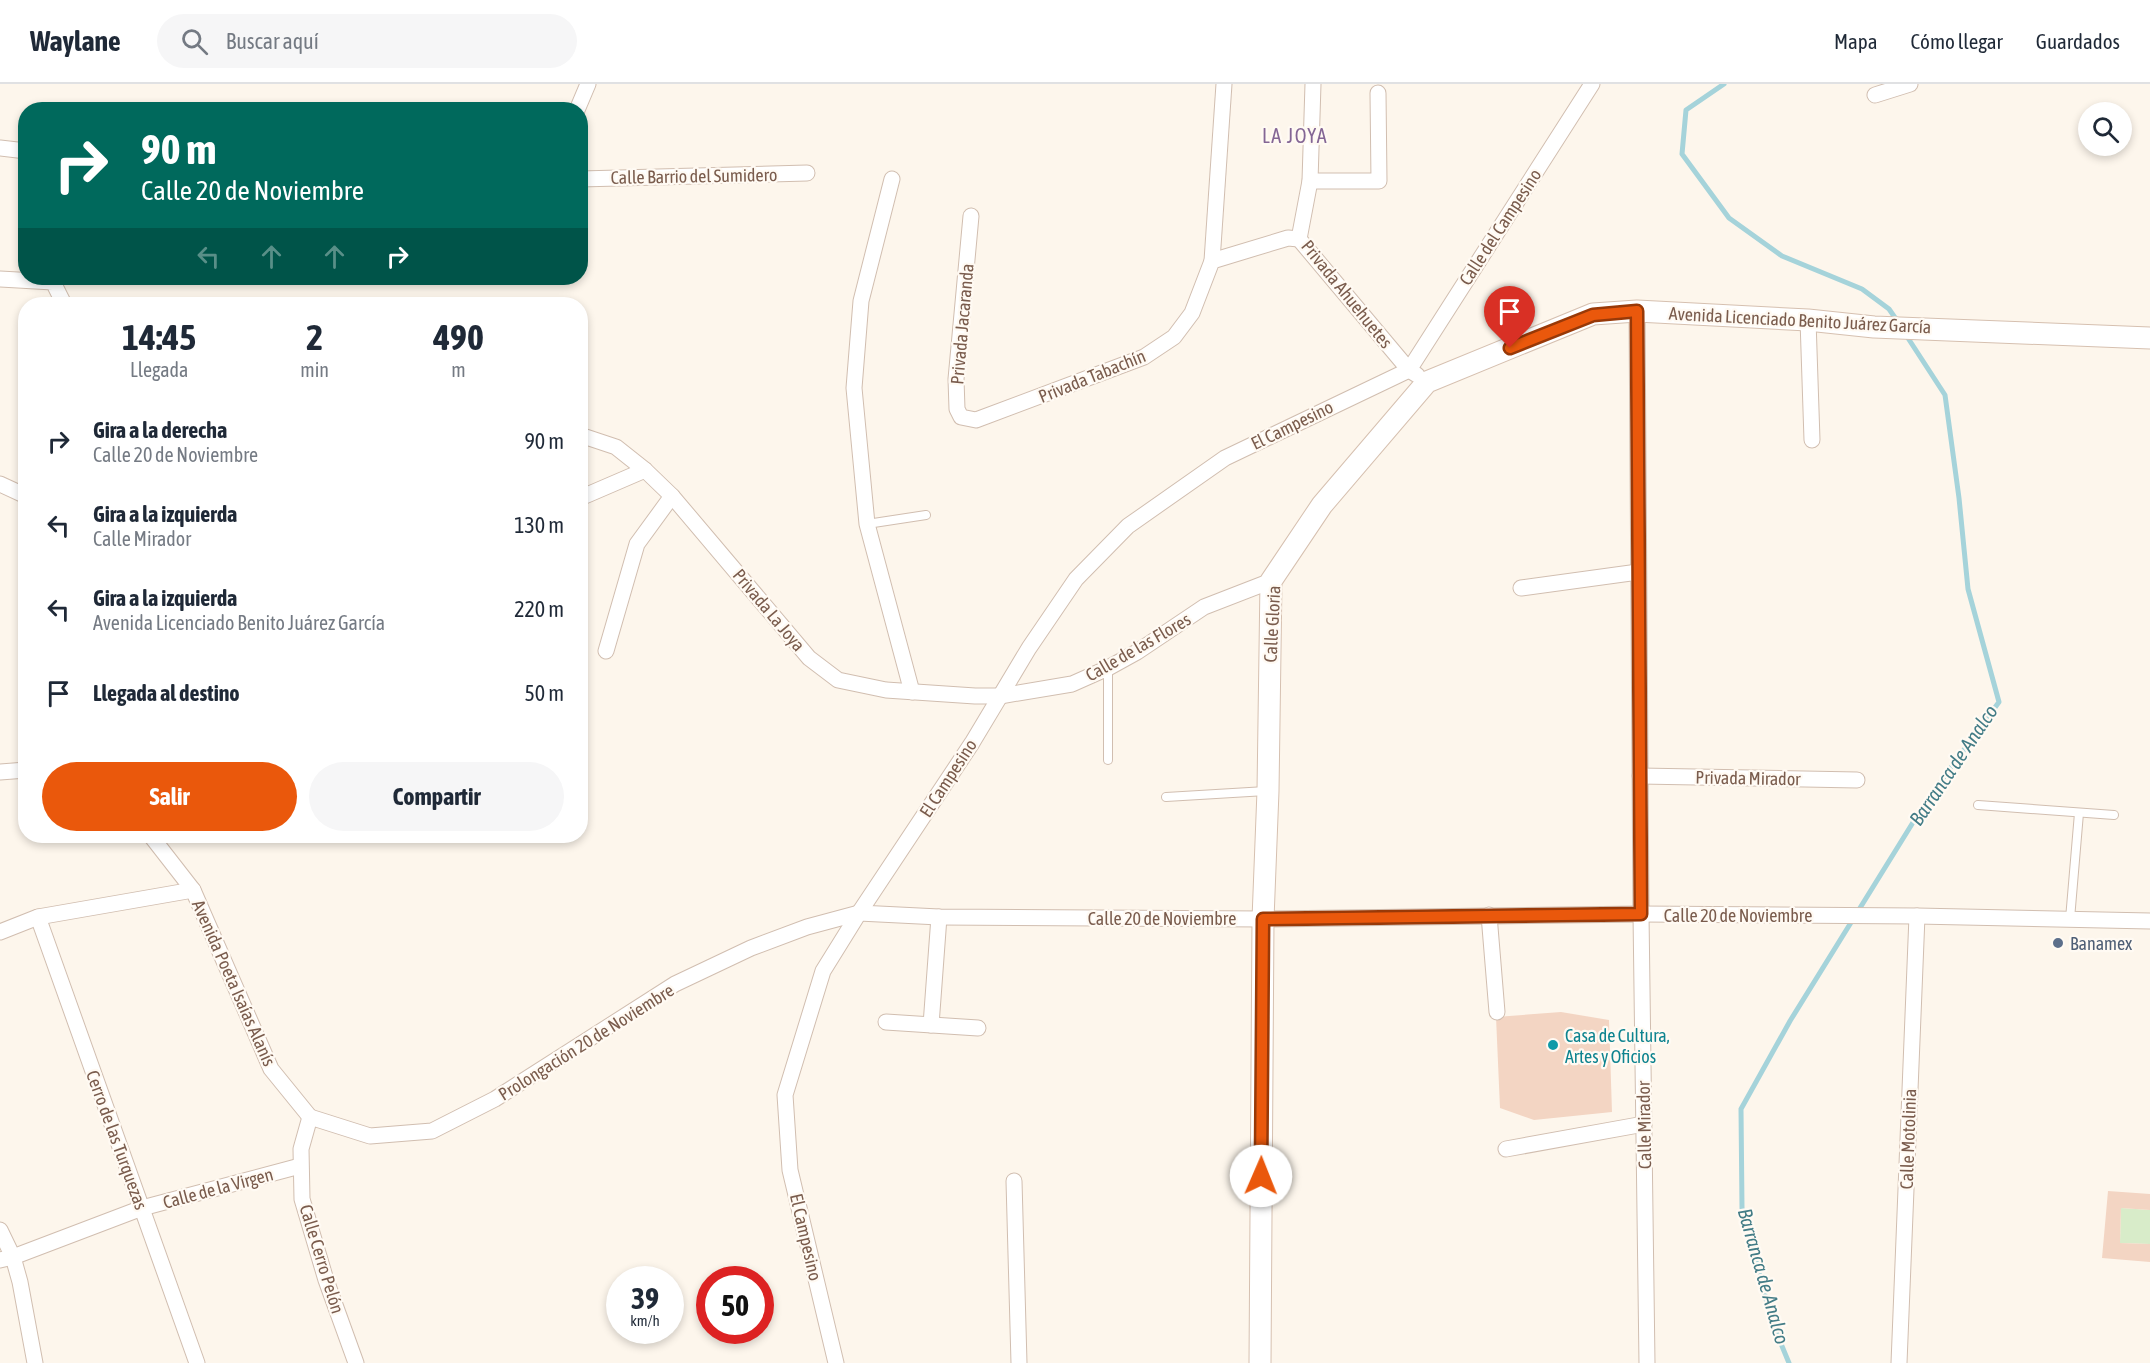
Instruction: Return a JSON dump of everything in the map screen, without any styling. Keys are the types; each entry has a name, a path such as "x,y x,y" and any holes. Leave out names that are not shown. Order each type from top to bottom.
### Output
{"main road":[{"name":"Avenida Licenciado Benito Juárez García","path":"1428,382 1593,315 1637,311 1808,320 1874,327 1947,328 2150,338"},
{"name":"Calle Gloria","path":"1260,1363 1263,919 1268,791 1271,581 1322,506 1428,382"}],"street":[{"path":"580,102 588,84"},
{"name":"Privada Tabachín","path":"976,420 1144,357 1174,337 1192,313 1212,261 1224,84"},
{"name":"Privada Ahuehuetes","path":"1313,84 1310,181 1299,239 1409,370 1428,382"},
{"name":"Calle del Campesino","path":"1409,370 1592,84"},
{"path":"1875,95 1910,84"},
{"path":"1310,181 1379,181 1378,93"},
{"path":"0,148 18,150"},
{"name":"Calle Barrio del Sumidero","path":"588,179 807,173"},
{"path":"892,179 861,301 854,388 867,524 912,692"},
{"name":"Privada Jacaranda","path":"972,216 956,379 957,409 961,417 976,420"},
{"path":"1212,261 1288,238 1299,239"},
{"path":"0,279 18,280"},
{"name":"Calle Mirador","path":"1637,311 1647,1363"},
{"path":"1808,320 1812,440"},
{"name":"El Campesino","path":"836,1363 790,1170 785,1095 823,971 1076,579 1128,526 1225,458 1409,370"},
{"name":"Privada La Joya","path":"588,438 616,447 672,496 809,658 838,680 886,690 1000,696"},
{"path":"588,495 645,470"},
{"path":"0,484 18,492"},
{"path":"606,651 637,544 672,496"},
{"path":"1521,588 1638,572"},
{"name":"Calle de las Flores","path":"1000,696 1072,684 1108,668 1204,607 1271,581"},
{"path":"0,772 18,771"},
{"name":"Privada Mirador","path":"1640,776 1857,780"},
{"path":"156,843 193,890"},
{"name":"Avenida Poeta Isaías Alanís","path":"0,932 38,917 193,890 271,1069 310,1117"},
{"name":"Calle 20 de Noviembre","path":"858,914 939,917 1263,919 1489,915 1828,915 2150,921"},
{"name":"Prolongación 20 de Noviembre","path":"310,1117 370,1136 432,1131 495,1100 675,984 751,948 807,927 858,914"},
{"path":"1489,915 1497,1012"},
{"name":"Calle Motolinia","path":"1899,1363 1917,916"},
{"name":"Cerro de las Turquezas","path":"38,917 197,1363"},
{"path":"931,1025 939,917"},
{"path":"886,1022 978,1028"},
{"name":"Calle Cerro Pelón","path":"310,1117 301,1149 302,1199 326,1280 356,1363"},
{"path":"1506,1149 1644,1124"},
{"name":"Calle de la Virgen","path":"6,1258 142,1208 300,1166"},
{"path":"1014,1181 1019,1363"},
{"path":"0,1230 35,1363"}],"lane":[{"path":"867,524 926,515"},
{"path":"1108,668 1108,760"},
{"path":"1166,798 1268,791"},
{"path":"1978,805 2114,815"},
{"path":"2070,918 2079,813"}],"green space":[{"path":"2121,1208 2150,1210 2150,1244 2120,1243"}],"building":[{"name":"Casa de Cultura, Artes y Oficios","path":"1561,1012 1609,1020 1612,1112 1534,1120 1500,1108 1496,1017"},
{"path":"2108,1191 2150,1194 2150,1210 2121,1208 2120,1243 2150,1244 2150,1262 2102,1258"}],"waterway":[{"name":"Barranca de Analco","path":"1724,84 1686,110 1682,154 1729,218 1782,256 1862,289 1889,309 1898,322"},
{"name":"Barranca de Analco","path":"1789,1363 1772,1322 1742,1208 1741,1109 1790,1021 1925,803 1999,702 1968,589 1945,395 1906,335"}],"place":[{"name":"Banamex","path":"2058,943"},
{"name":"Casa de Cultura, Artes y Oficios","path":"1553,1045"}],"district":[{"name":"LA JOYA","path":"1295,135"}],"route":[{"path":"1261,1176 1263,919 1641,914 1637,311 1593,315 1510,348"}]}
